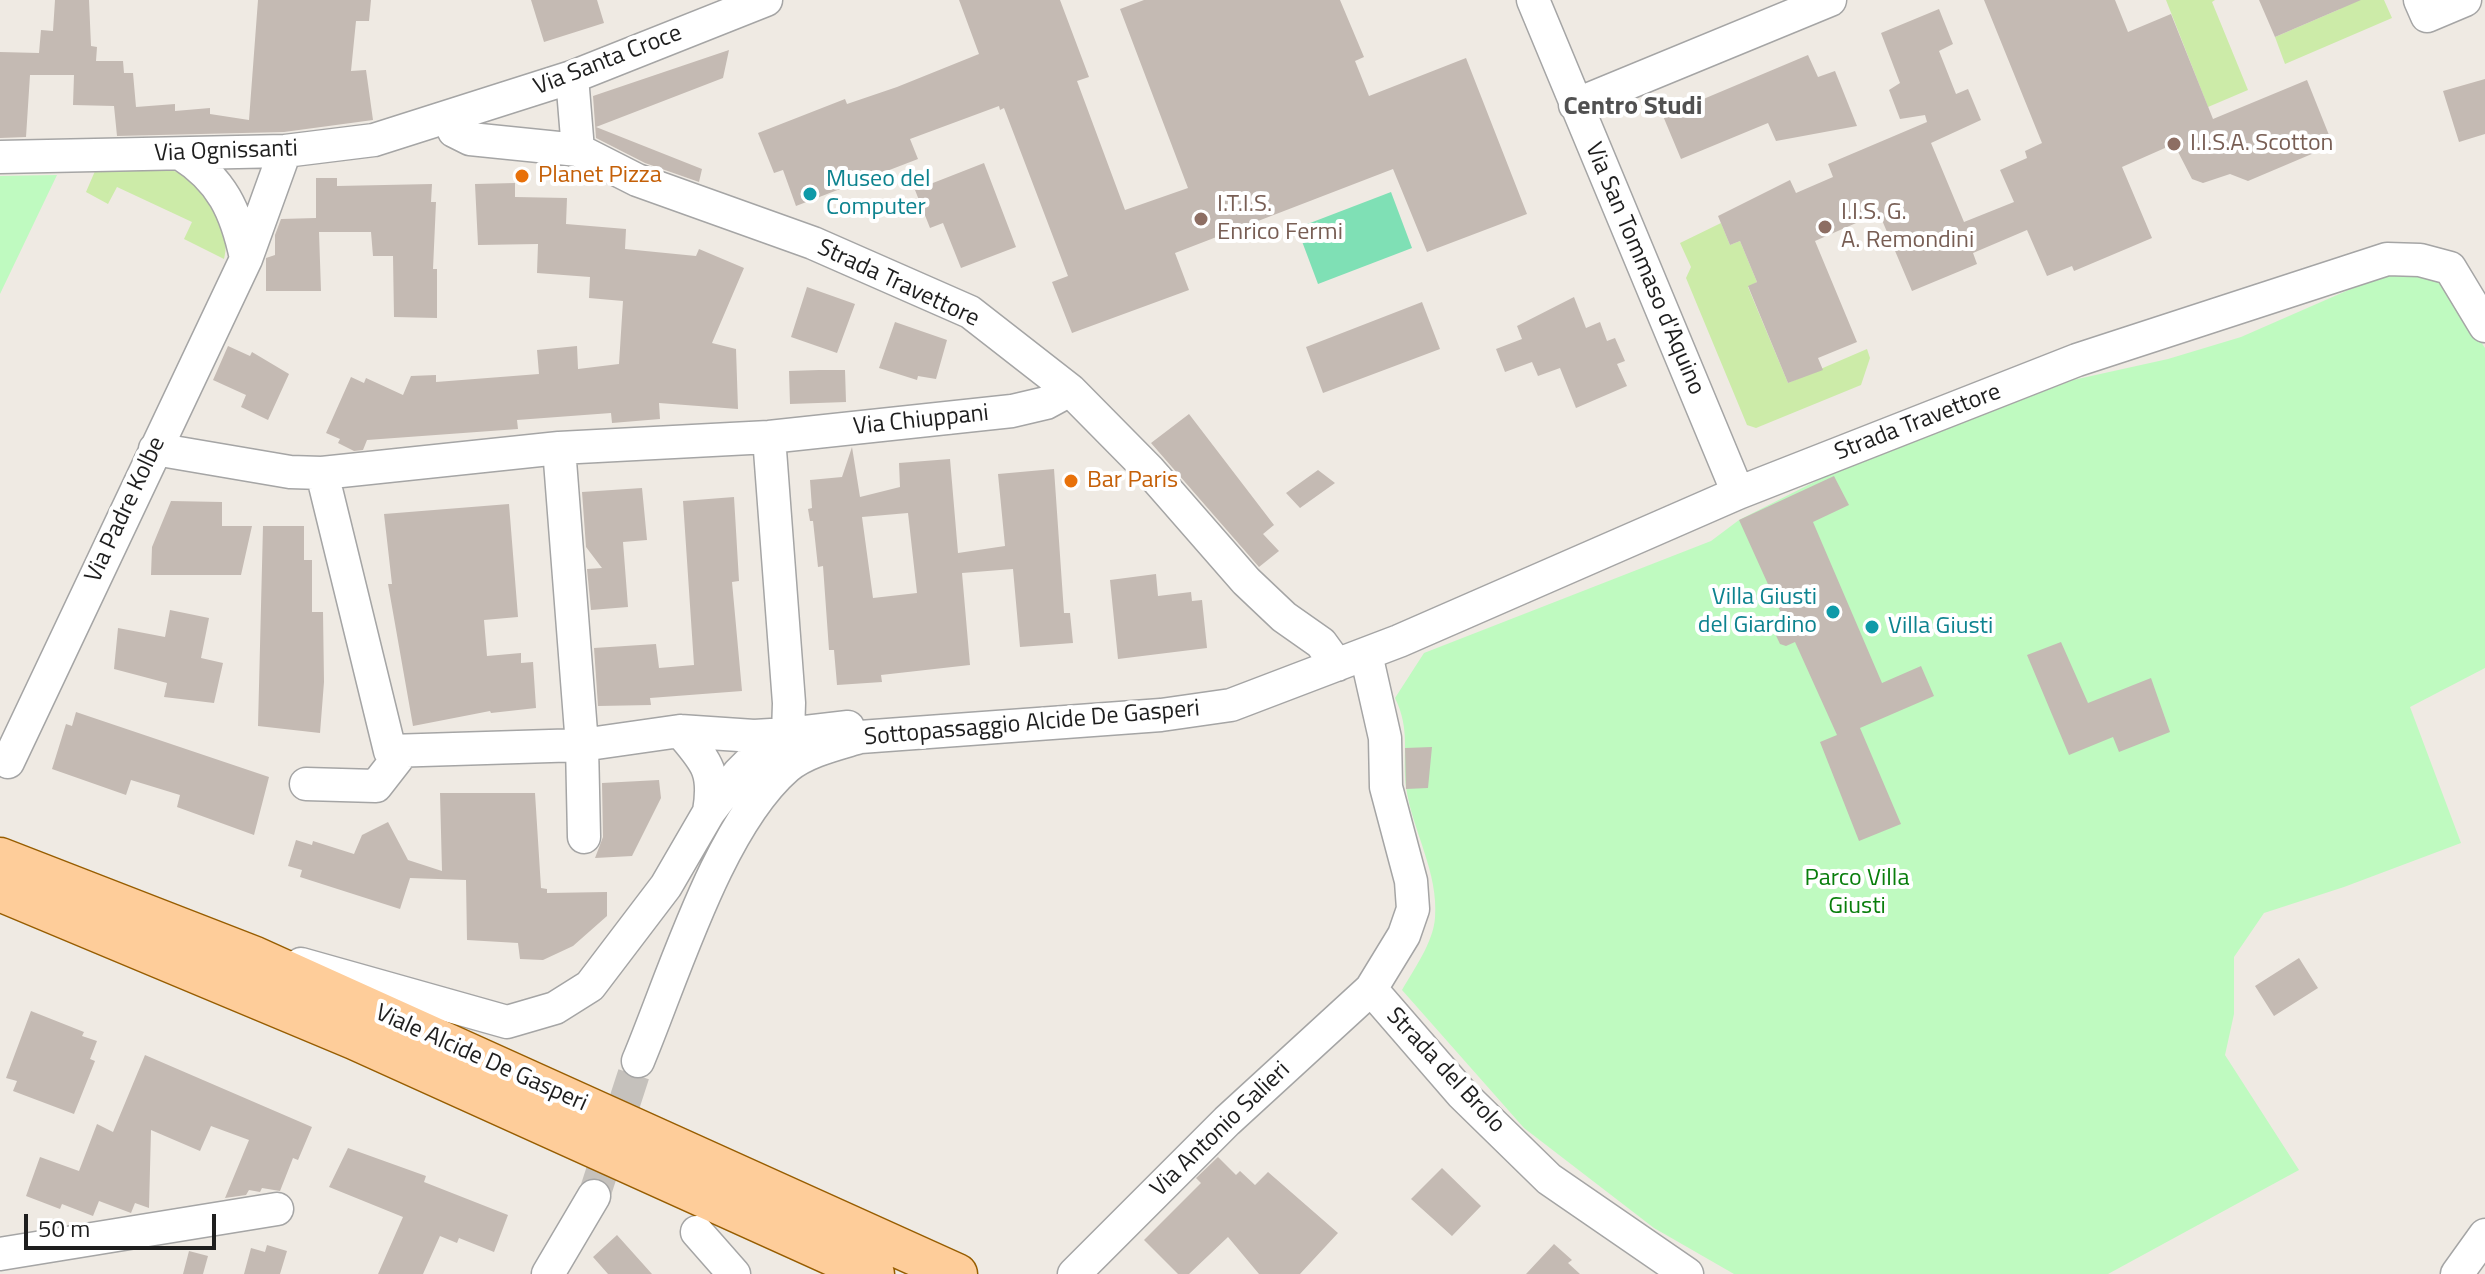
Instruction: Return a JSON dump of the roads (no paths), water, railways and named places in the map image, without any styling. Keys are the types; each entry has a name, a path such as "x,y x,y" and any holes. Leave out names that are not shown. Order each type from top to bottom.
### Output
{"main road":[{"name":"Viale Alcide De Gasperi","path":"0,858 255,957 957,1274"},
{"name":"Viale Alcide De Gasperi","path":"0,891 367,1045 874,1274"}],"street":[{"name":"Via Santa Croce","path":"449,119 572,77 766,0"},
{"name":"Via San Tommaso d'Aquino","path":"1533,0 1738,493"},
{"path":"1575,105 1830,0"},
{"path":"2420,0 2427,16 2465,0"},
{"path":"572,77 578,150"},
{"name":"Strada Travettore","path":"449,119 454,131 470,139 578,150 637,180 813,243 970,312 1070,390 1149,470 1246,581 1284,617 1351,660"},
{"name":"Via Ognissanti","path":"0,157 285,151 374,140 449,119"},
{"name":"Via Padre Kolbe","path":"8,762 246,259 285,151"},
{"path":"181,154 201,166 222,188 238,218 246,259"},
{"name":"Strada Travettore","path":"1231,705 1351,660 1562,573 1738,493 2077,360 2387,259 2420,260 2450,268 2485,326"},
{"name":"Via Chiuppani","path":"155,449 290,472 322,473 559,448 769,437 1012,411 1046,403 1070,390"},
{"path":"769,437 789,703 788,734"},
{"path":"559,448 582,745 584,837"},
{"path":"306,784 376,786 386,778 397,759 390,751 322,473"},
{"name":"Strada del Brolo","path":"1351,660 1385,738 1386,787 1411,881 1413,909 1404,935 1371,989 1462,1094 1549,1179 1687,1274"},
{"path":"390,751 582,745 680,731 754,736 1231,705"},
{"name":"Sottopassaggio Alcide De Gasperi","path":"638,1061 719,865 752,802 789,765 860,737 1148,716 1231,705"},
{"path":"680,731 710,770 714,784 709,812"},
{"path":"255,957 308,965 507,1022 555,1008 590,986 666,886 709,812 739,773 761,751 788,734"},
{"name":"Via Antonio Salieri","path":"1074,1274 1227,1121 1371,989"},
{"path":"548,1274 594,1196"},
{"path":"11,1258 277,1209"},
{"path":"697,1232 734,1274"},
{"path":"2457,1274 2485,1235"}],"tunnel":[{"path":"594,1196 638,1061"}],"place":[{"name":"I.I.S.A. Scotton","path":"2174,144"},
{"name":"Planet Pizza","path":"522,176"},
{"name":"Museo del Computer","path":"810,194"},
{"name":"I.T.I.S. Enrico Fermi","path":"1201,219"},
{"name":"I.I.S. G. A. Remondini","path":"1825,227"},
{"name":"Bar Paris","path":"1071,481"},
{"name":"Villa Giusti del Giardino","path":"1833,612"},
{"name":"Villa Giusti","path":"1872,627"}],"district":[{"name":"Centro Studi","path":"1633,108"}],"park label":[{"name":"Parco Villa Giusti","path":"1857,893"}]}
